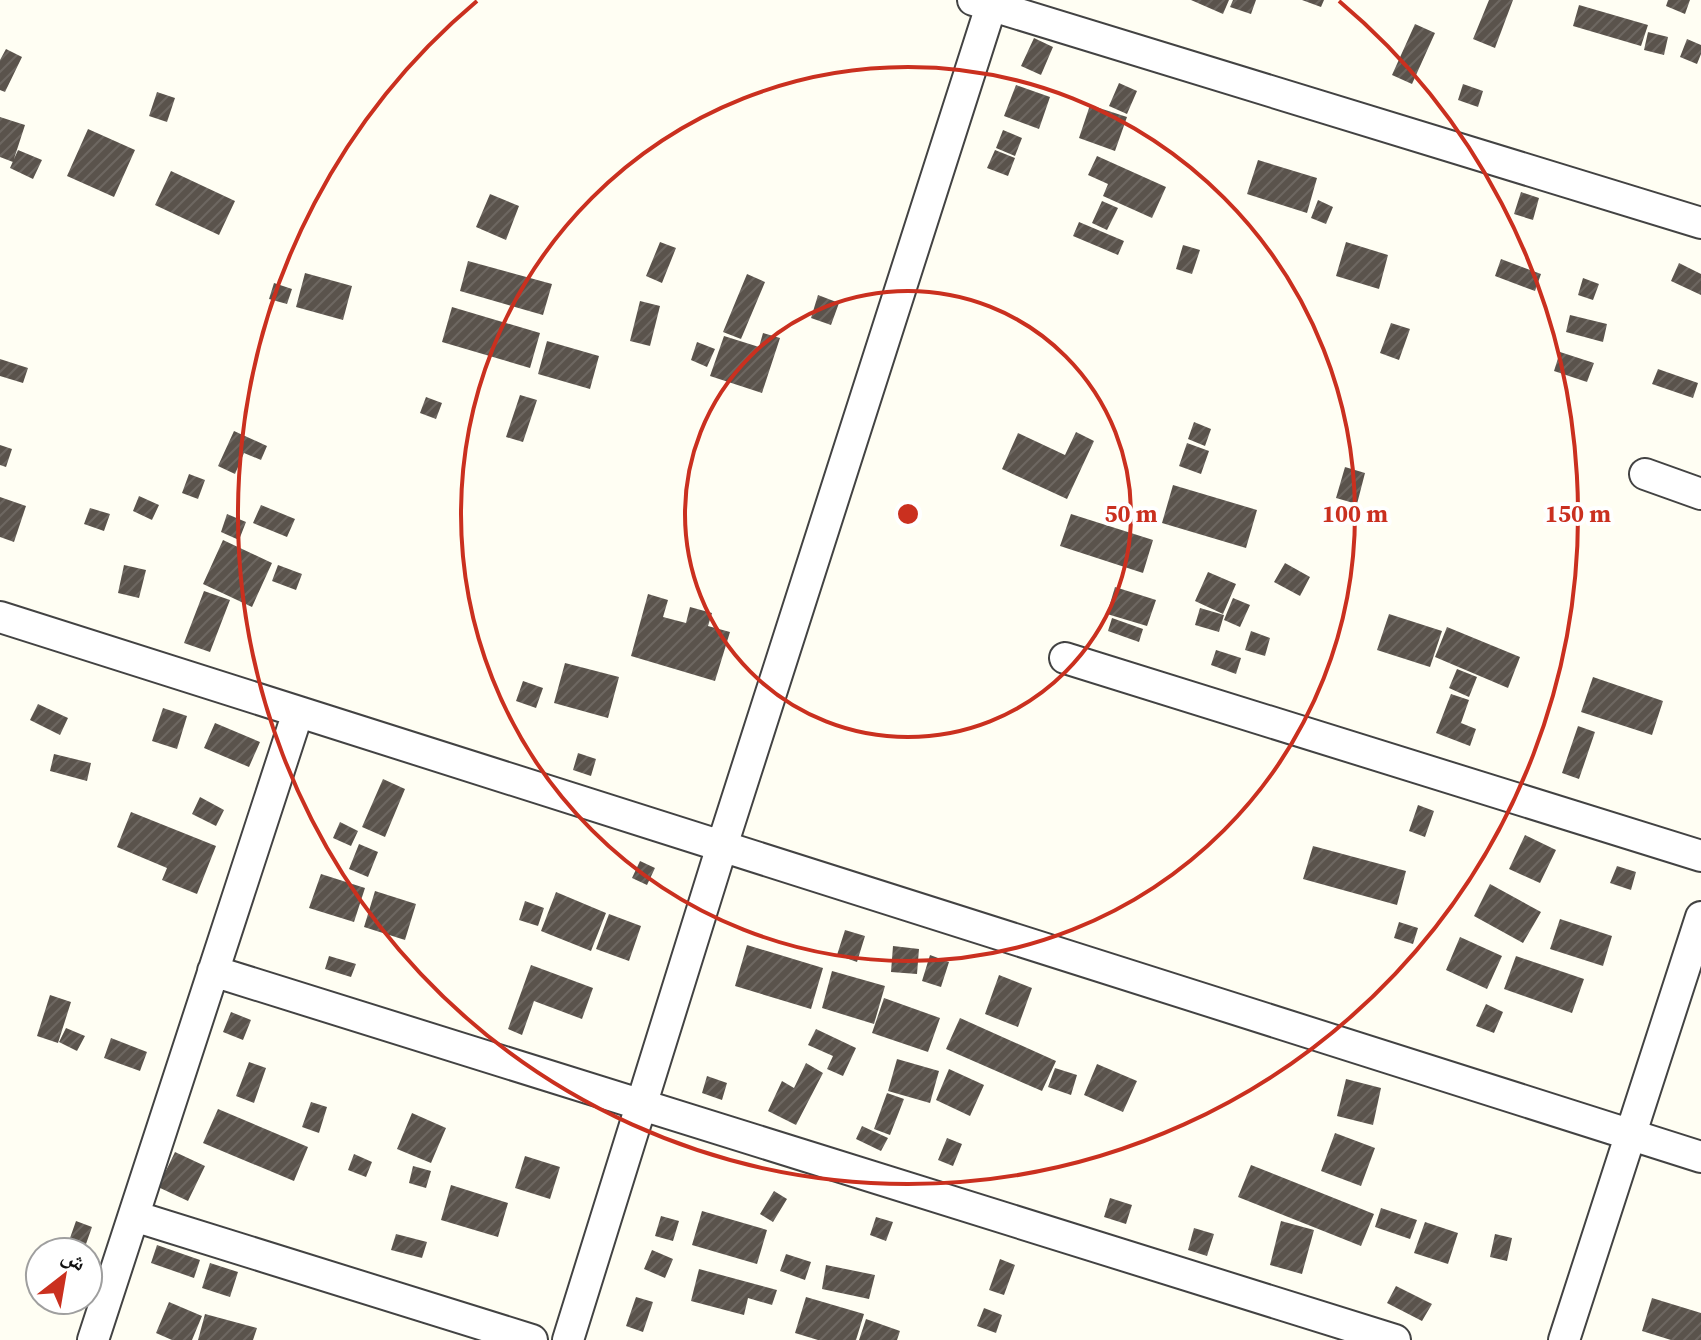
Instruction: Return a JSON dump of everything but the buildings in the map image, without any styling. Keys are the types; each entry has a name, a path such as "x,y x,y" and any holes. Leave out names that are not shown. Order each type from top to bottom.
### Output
{"street":[{"path":"568,1340 986,2 1701,223"},
{"path":"1645,474 1701,494"},
{"path":"0,617 1701,1157"},
{"path":"1065,658 1701,856"},
{"path":"93,1340 298,712"},
{"path":"1564,1340 1701,917"},
{"path":"213,971 1395,1340"},
{"path":"134,1216 532,1340"}]}
